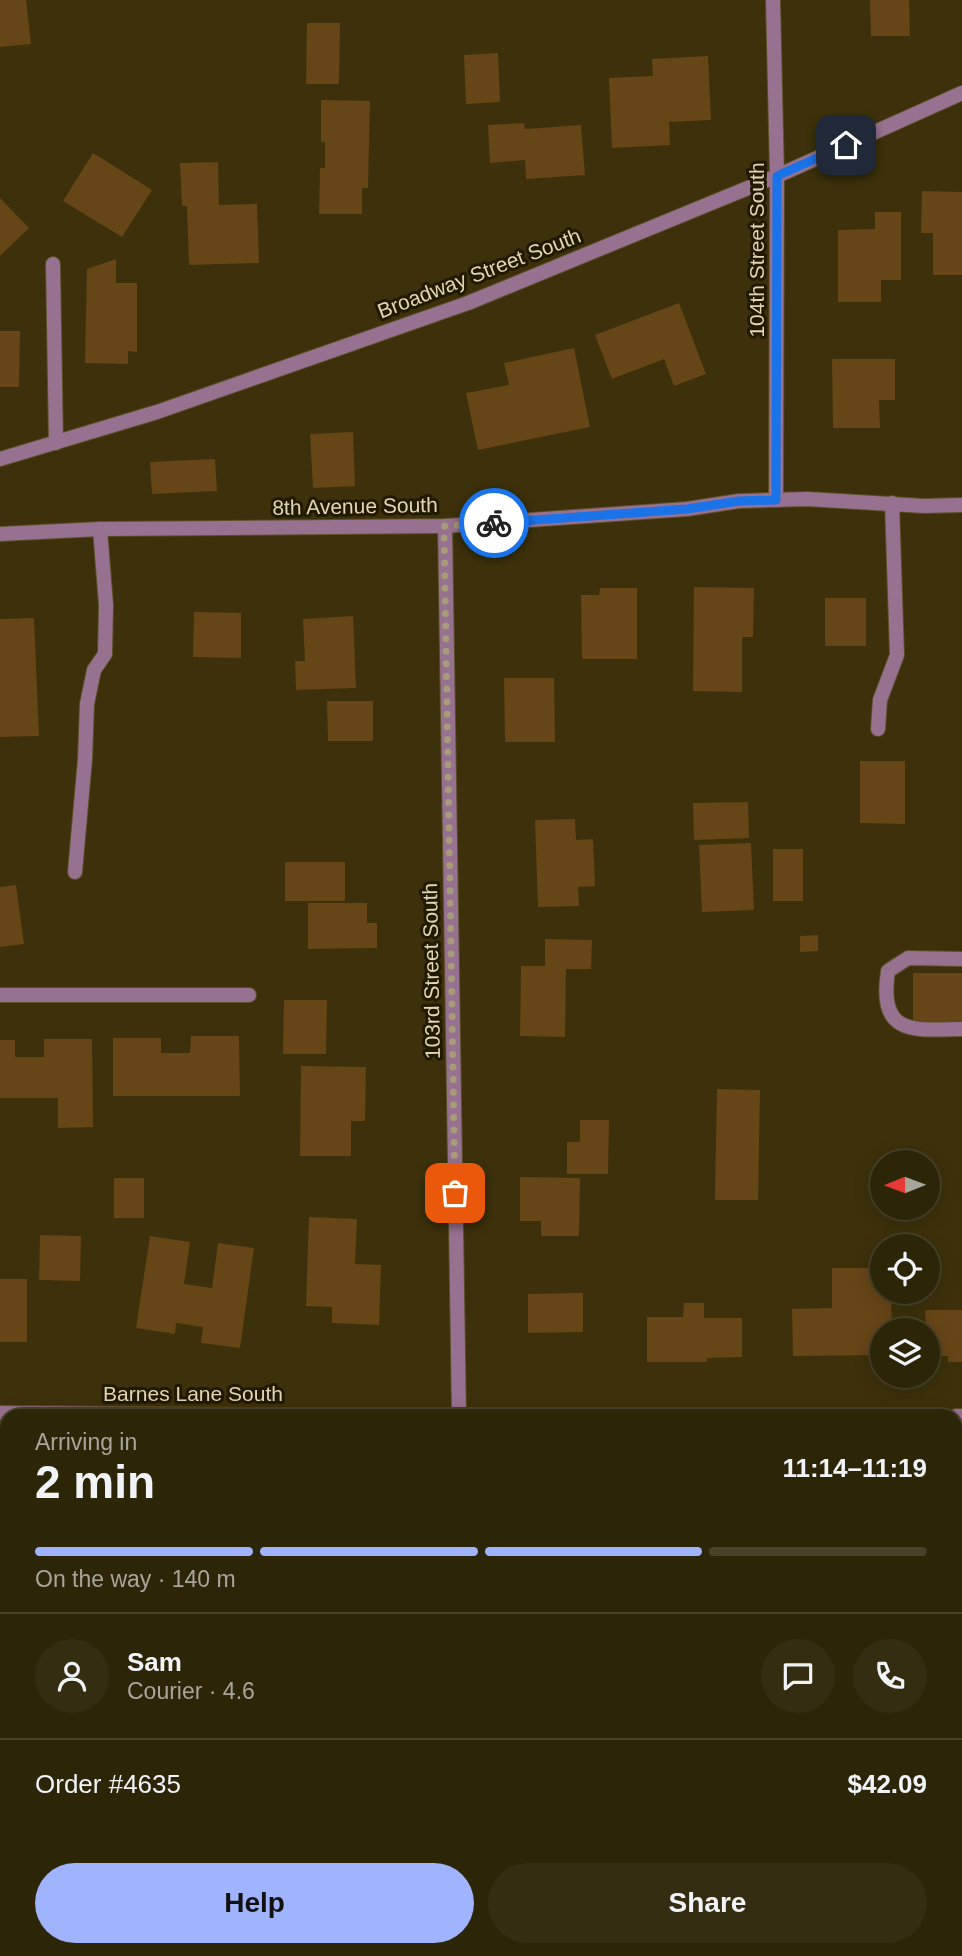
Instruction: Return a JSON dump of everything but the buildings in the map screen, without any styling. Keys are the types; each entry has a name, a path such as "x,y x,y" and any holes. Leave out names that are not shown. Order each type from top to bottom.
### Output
{"street":[{"name":"104th Street South","path":"773,0 777,176 776,500"},
{"name":"Broadway Street South","path":"0,459 157,412 468,303 777,176 962,93"},
{"path":"53,264 56,443"},
{"name":"8th Avenue South","path":"0,534 100,529 444,526 687,509 739,501 962,505"},
{"path":"878,729 880,700 897,655 892,503"},
{"name":"103rd Street South","path":"444,526 459,1409"},
{"path":"75,872 87,704 94,670 105,654 106,605 100,529"},
{"path":"962,958 908,958 888,971 885,987 886,1001 897,1023 912,1030 962,1029"},
{"path":"0,995 249,995"}],"way so far":[{"path":"455,1193 444,526 494,523"}],"route":[{"path":"494,523 776,500 777,176 846,145"}]}
